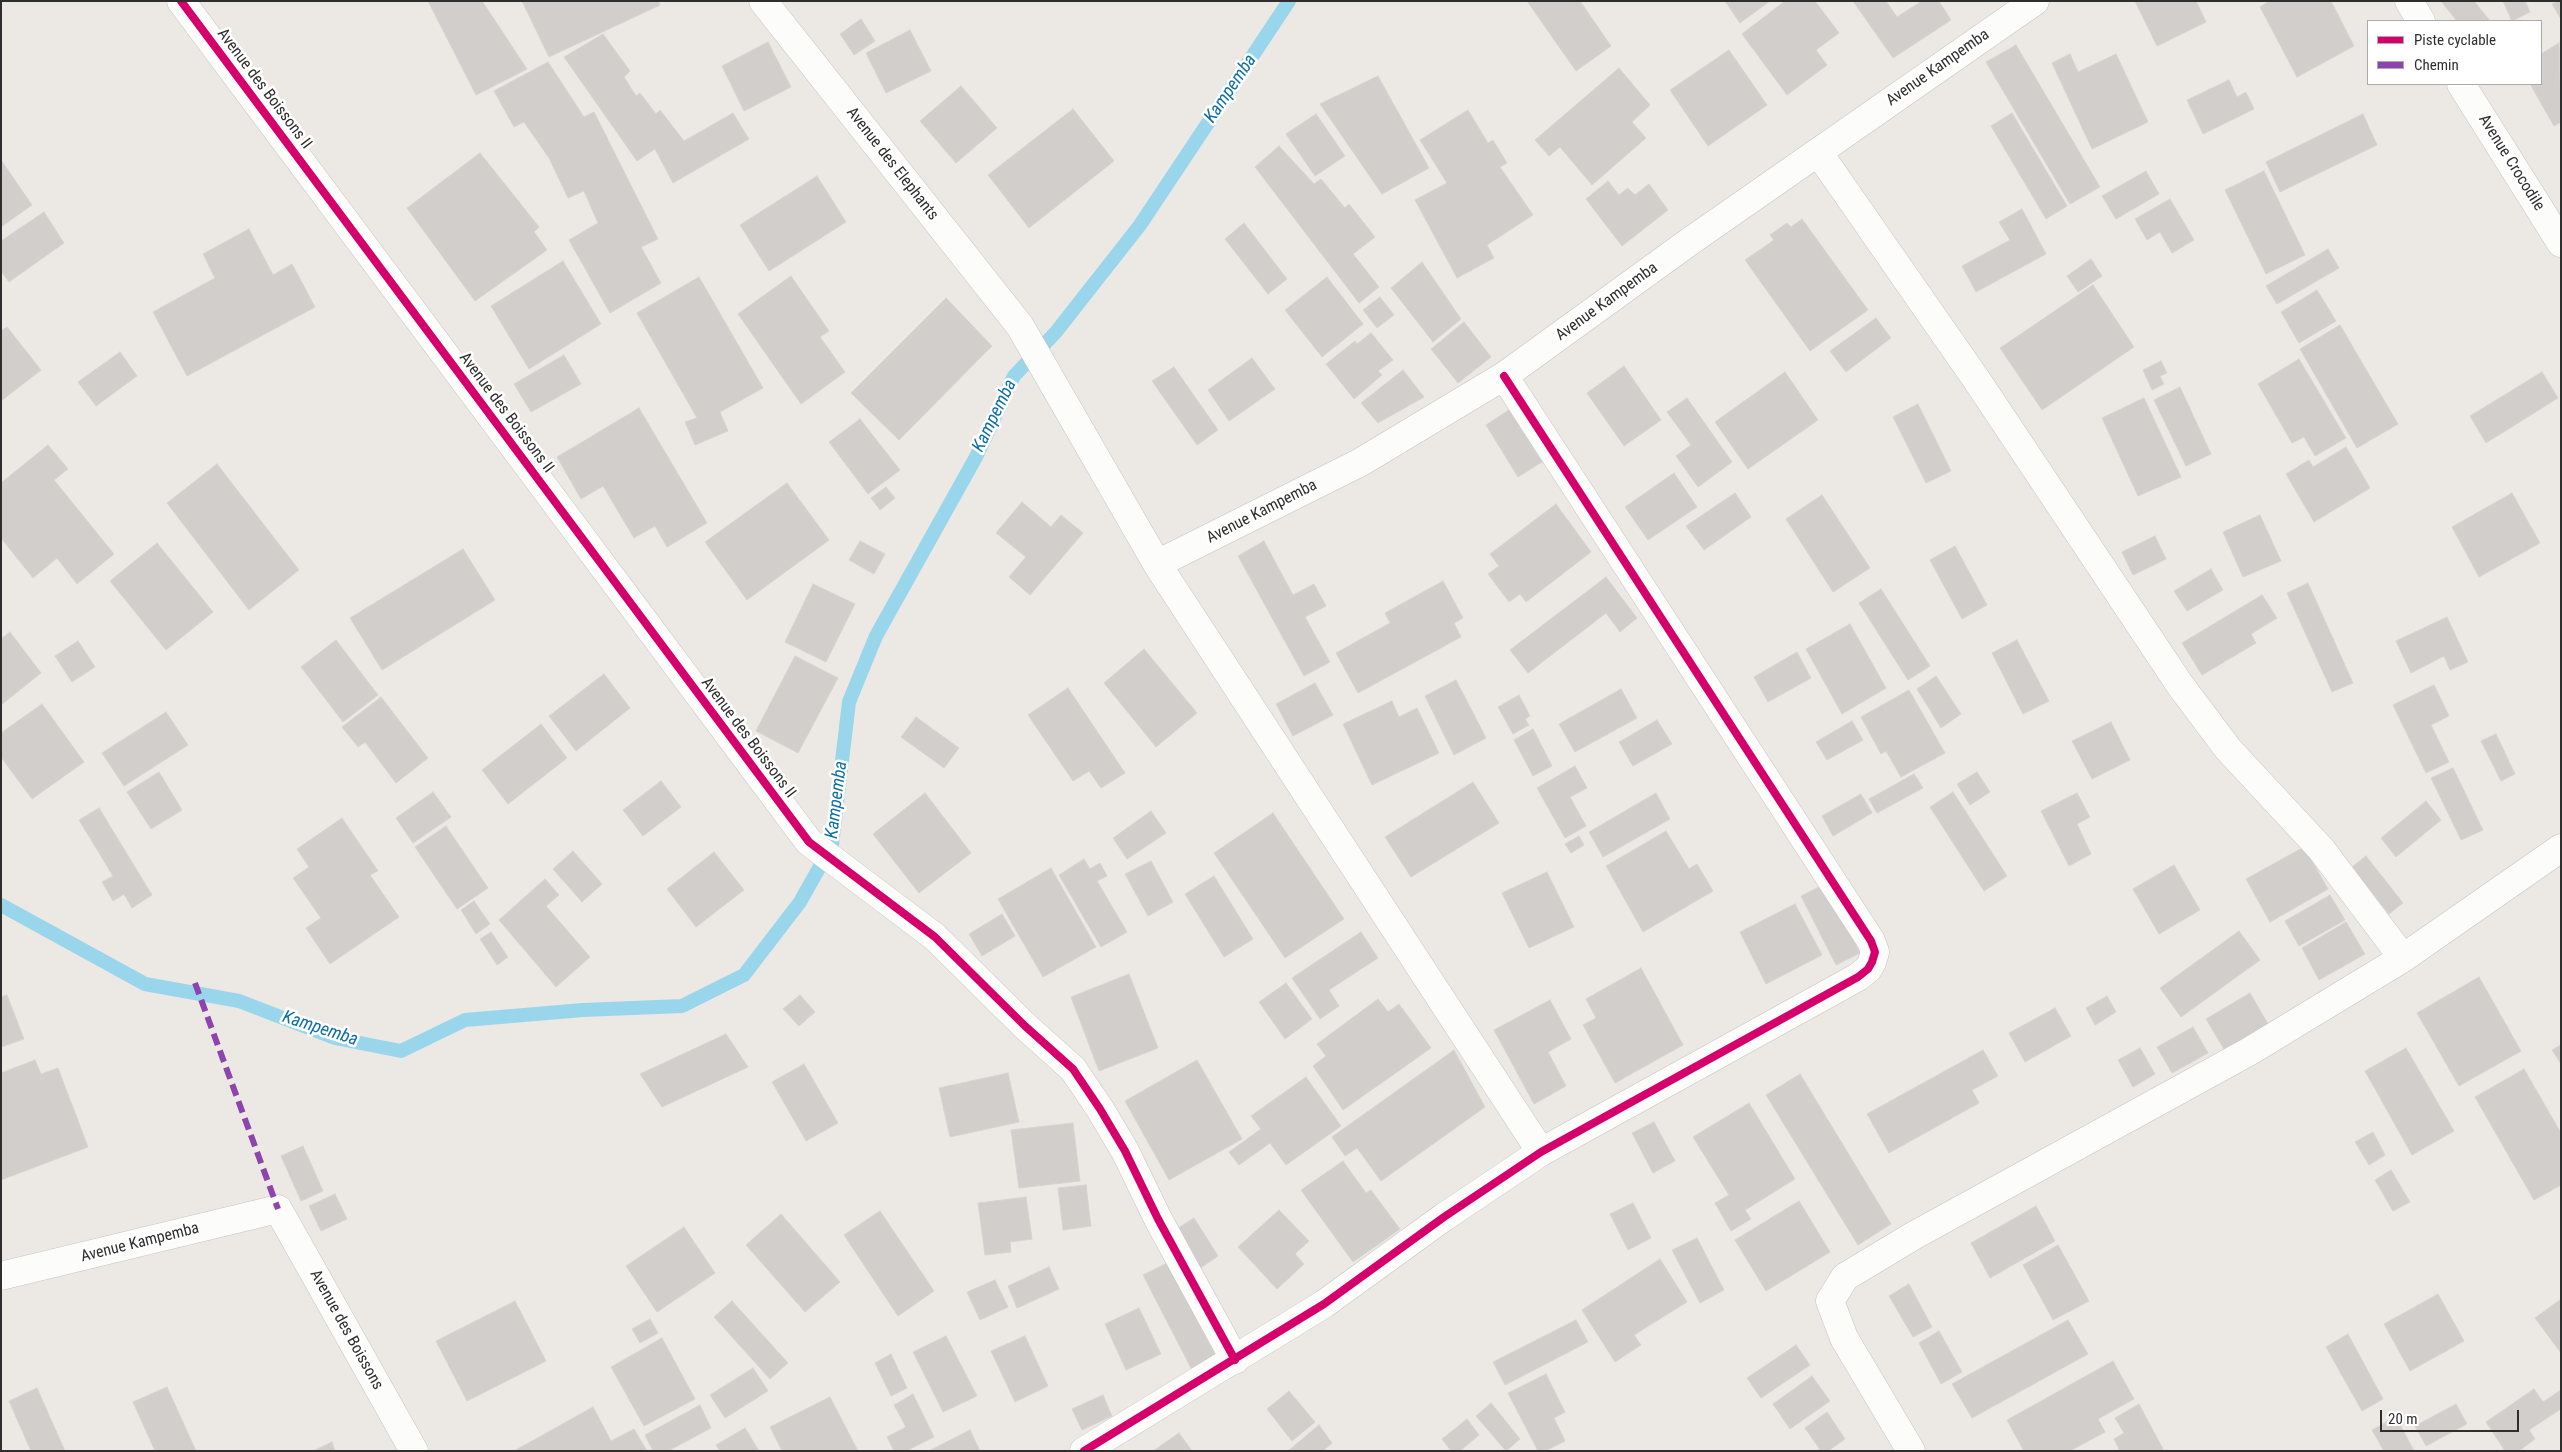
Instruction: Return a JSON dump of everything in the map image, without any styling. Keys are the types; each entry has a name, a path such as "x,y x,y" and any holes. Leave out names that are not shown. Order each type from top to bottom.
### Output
{"street":[{"name":"Avenue des Elephants","path":"763,1 1020,326 1157,564 1541,1152"},
{"name":"Avenue Kampemba","path":"1157,564 1361,462 1504,376 1689,242 2035,1"},
{"path":"2409,1 2420,20"},
{"name":"Avenue des Boissons II","path":"183,2 809,842 935,937 1025,1026 1073,1070 1100,1109 1125,1151 1158,1219 1235,1360"},
{"name":"Avenue Crocodile","path":"2462,85 2561,243"},
{"path":"1818,152 1982,388 2180,685 2228,749 2321,849 2403,958"},
{"path":"1084,1451 1324,1304 1444,1217 1541,1152 1858,977 1868,969 1875,952 1871,941 1504,376"},
{"path":"1911,1451 1844,1338 1830,1301 1845,1277 1913,1236 2250,1051 2403,958 2561,848"},
{"name":"Avenue Kampemba","path":"1,1276 278,1209"},
{"name":"Avenue des Boissons","path":"278,1209 414,1451"}],"building":[{"path":"428,1 482,1 527,69 476,95"},
{"path":"522,1 658,1 660,5 549,57"},
{"path":"1527,1 1580,1 1611,46 1576,71"},
{"path":"1725,1 1770,1 1740,23"},
{"path":"1785,1 1815,1 1839,33 1816,50 1827,65 1787,95 1742,34"},
{"path":"1853,1 1886,1 1897,17 1922,1 1939,1 1951,20 1893,58"},
{"path":"2135,1 2196,1 2206,22 2157,46"},
{"path":"2270,1 2331,1 2354,46 2297,77 2260,7"},
{"path":"2441,1 2474,1 2489,20 2456,20"},
{"path":"2503,1 2525,1 2530,12 2512,20"},
{"path":"2561,1 2561,19 2552,4"},
{"path":"861,19 875,41 854,55 840,34"},
{"path":"910,30 931,71 886,93 866,53"},
{"path":"603,34 630,71 624,77 636,96 640,93 656,114 660,110 684,141 733,113 749,139 673,183 655,149 637,161 564,57"},
{"path":"768,42 791,87 744,111 722,66"},
{"path":"2559,43 2561,122 2554,126 2531,85 2542,85 2542,53"},
{"path":"2016,45 2100,187 2070,204 1986,62"},
{"path":"1729,50 1767,105 1708,146 1670,90"},
{"path":"2070,54 2078,72 2116,54 2148,122 2092,149 2052,63"},
{"path":"548,62 584,117 594,112 658,239 641,247 661,283 610,313 569,240 598,223 584,191 568,198 549,158 524,122 514,127 494,91"},
{"path":"1619,68 1650,105 1632,122 1646,138 1592,185 1560,147 1549,156 1535,140"},
{"path":"1378,76 1429,168 1382,194 1320,104"},
{"path":"2229,80 2237,97 2246,92 2254,109 2203,134 2187,100"},
{"path":"961,86 997,128 956,163 920,121"},
{"path":"1073,109 1114,161 1029,228 988,175"},
{"path":"1468,110 1488,143 1493,140 1507,163 1500,167 1533,215 1487,245 1494,258 1457,278 1415,200 1447,183 1420,140"},
{"path":"2012,113 2067,206 2046,219 1991,126"},
{"path":"1316,114 1345,156 1315,176 1286,134"},
{"path":"2363,114 2377,145 2280,192 2266,162"},
{"path":"1279,146 1314,184 1321,179 1345,208 1349,204 1375,237 1353,254 1379,287 1359,303 1255,167"},
{"path":"480,153 539,227 534,232 547,250 475,301 407,208"},
{"path":"1,160 32,205 1,227"},
{"path":"2146,171 2159,194 2116,219 2102,196"},
{"path":"2264,171 2305,255 2266,274 2225,190"},
{"path":"817,176 846,222 769,271 740,225"},
{"path":"1608,181 1619,195 1628,188 1635,195 1649,184 1668,210 1622,246 1586,199"},
{"path":"2170,199 2194,240 2172,253 2160,232 2147,240 2135,219"},
{"path":"2022,209 2046,254 1976,292 1962,266 2010,240 1999,222"},
{"path":"44,212 64,243 9,282 1,271 1,241"},
{"path":"1802,219 1868,310 1810,351 1745,260 1774,240 1770,235 1787,223 1791,227"},
{"path":"1244,223 1287,279 1268,294 1225,239"},
{"path":"249,229 273,275 292,264 315,307 187,376 153,312 215,278 203,254"},
{"path":"2328,249 2339,268 2277,304 2266,286"},
{"path":"2091,259 2102,276 2078,292 2067,276"},
{"path":"563,261 601,324 529,369 491,306"},
{"path":"1422,262 1461,319 1433,342 1391,288"},
{"path":"791,276 829,331 820,337 845,372 801,404 738,314"},
{"path":"699,277 763,388 720,412 728,431 695,445 685,422 697,418 637,313"},
{"path":"1327,277 1363,324 1322,357 1285,310"},
{"path":"2093,285 2134,347 2042,410 2000,348"},
{"path":"2317,290 2336,321 2299,343 2281,312"},
{"path":"1380,297 1394,315 1377,328 1363,310"},
{"path":"946,298 992,346 899,440 851,393"},
{"path":"1876,318 1891,338 1846,372 1830,351"},
{"path":"1464,322 1491,357 1458,383 1431,349"},
{"path":"2340,325 2398,424 2357,448 2300,349"},
{"path":"7,327 41,370 1,401 1,331"},
{"path":"1371,333 1393,360 1378,371 1382,375 1354,399 1326,364 1355,341 1357,344"},
{"path":"120,352 137,376 96,406 78,382"},
{"path":"564,355 581,384 531,412 514,384"},
{"path":"1252,358 1275,389 1229,421 1208,390"},
{"path":"2299,359 2346,438 2315,456 2304,437 2292,443 2258,384"},
{"path":"2161,361 2167,373 2160,376 2164,384 2152,390 2143,370"},
{"path":"1624,366 1661,420 1624,446 1587,393"},
{"path":"1174,367 1218,430 1197,445 1152,381"},
{"path":"1403,370 1424,397 1378,423 1361,403"},
{"path":"1785,372 1818,420 1748,469 1715,422"},
{"path":"2542,372 2558,398 2486,443 2470,416"},
{"path":"2180,387 2211,454 2186,466 2154,400"},
{"path":"1687,398 1732,462 1698,487 1676,456 1691,445 1667,412"},
{"path":"2144,398 2181,477 2138,496 2102,418"},
{"path":"1918,404 1951,471 1926,483 1893,417"},
{"path":"639,408 707,523 667,547 655,526 634,538 603,486 581,499 557,457"},
{"path":"1509,410 1542,462 1518,477 1486,425"},
{"path":"860,419 900,470 868,494 829,442"},
{"path":"48,445 68,469 54,480 114,554 77,584 57,558 33,578 1,538 1,483"},
{"path":"2346,447 2370,488 2314,522 2286,474 2309,460 2313,467"},
{"path":"217,464 299,570 249,610 167,503"},
{"path":"1674,473 1697,507 1648,540 1625,507"},
{"path":"787,483 829,540 747,600 705,542"},
{"path":"886,487 895,498 880,510 871,498"},
{"path":"1735,493 1751,517 1704,550 1686,526"},
{"path":"2512,493 2540,543 2479,577 2452,527"},
{"path":"1822,495 1870,568 1833,592 1786,519"},
{"path":"1022,502 1051,527 1061,515 1083,533 1030,595 1009,577 1026,557 996,533"},
{"path":"1556,504 1591,552 1526,602 1520,594 1509,602 1488,574 1499,566 1490,554"},
{"path":"2260,515 2281,561 2243,577 2223,532"},
{"path":"2155,536 2166,559 2133,575 2122,552"},
{"path":"860,541 885,554 874,574 849,560"},
{"path":"1264,541 1293,595 1314,584 1326,606 1305,617 1330,662 1304,676 1238,556"},
{"path":"157,543 213,612 166,650 110,581"},
{"path":"1955,546 1987,605 1962,619 1930,560"},
{"path":"463,549 495,600 382,670 350,618"},
{"path":"2211,569 2223,590 2187,611 2174,591"},
{"path":"1606,577 1637,618 1620,632 1606,613 1528,673 1510,650"},
{"path":"1443,581 1463,618 1454,623 1461,637 1358,693 1336,653 1390,623 1385,613"},
{"path":"2308,583 2353,683 2332,692 2287,593"},
{"path":"813,584 855,604 826,662 785,642"},
{"path":"1881,589 1930,666 1908,680 1859,603"},
{"path":"2262,595 2277,618 2251,634 2256,643 2202,675 2182,643"},
{"path":"2447,617 2468,662 2450,670 2444,656 2411,673 2396,641"},
{"path":"1850,624 1886,688 1842,714 1806,649"},
{"path":"10,632 41,673 1,705 1,639"},
{"path":"336,640 378,695 343,722 301,667"},
{"path":"2017,640 2049,701 2023,714 1992,653"},
{"path":"78,641 95,667 72,682 55,656"},
{"path":"1144,649 1197,713 1156,747 1104,683"},
{"path":"1797,652 1811,678 1768,702 1754,677"},
{"path":"795,656 838,678 798,753 756,731"},
{"path":"604,674 630,708 576,751 549,716"},
{"path":"1936,676 1961,714 1941,728 1917,689"},
{"path":"1456,680 1486,738 1454,755 1425,696"},
{"path":"1315,683 1333,715 1293,736 1276,704"},
{"path":"2434,685 2449,716 2431,725 2449,762 2426,773 2393,705"},
{"path":"1068,688 1125,773 1101,788 1089,771 1073,781 1028,715"},
{"path":"1621,689 1637,718 1575,752 1559,724"},
{"path":"1909,690 1945,753 1901,777 1886,751 1881,754 1861,717"},
{"path":"1519,695 1530,716 1525,719 1529,725 1513,734 1498,707"},
{"path":"381,697 428,758 396,783 365,742 358,747 342,727"},
{"path":"1392,701 1399,717 1417,708 1439,753 1372,785 1343,724"},
{"path":"42,704 84,762 32,799 1,757 1,733"},
{"path":"166,712 188,745 124,786 102,753"},
{"path":"916,717 959,748 944,768 901,737"},
{"path":"1657,720 1672,744 1633,766 1619,742"},
{"path":"1852,721 1863,740 1827,760 1816,742"},
{"path":"2111,722 2130,760 2092,779 2072,741"},
{"path":"541,724 567,758 508,804 482,770"},
{"path":"1533,729 1552,766 1533,776 1514,740"},
{"path":"2496,734 2515,774 2501,781 2481,741"},
{"path":"1575,766 1587,788 1570,797 1586,826 1565,838 1537,788"},
{"path":"2453,768 2483,830 2461,840 2431,778"},
{"path":"159,772 182,810 151,829 127,792"},
{"path":"1977,772 1990,792 1970,805 1957,784"},
{"path":"1914,774 1923,788 1877,813 1869,799"},
{"path":"661,781 681,807 643,836 623,810"},
{"path":"1473,782 1499,823 1411,877 1385,837"},
{"path":"433,792 451,817 413,843 396,818"},
{"path":"1953,792 2007,876 1984,891 1930,807"},
{"path":"925,793 971,853 919,893 873,834"},
{"path":"1656,793 1670,819 1603,857 1589,832"},
{"path":"2077,793 2090,817 2077,824 2091,854 2069,866 2041,811"},
{"path":"1861,794 1872,813 1833,836 1822,816"},
{"path":"2426,801 2441,820 2396,857 2381,838"},
{"path":"99,808 152,895 132,908 124,894 113,901 102,882 113,876 79,820"},
{"path":"1151,811 1166,833 1127,859 1113,838"},
{"path":"1273,813 1344,919 1285,958 1214,853"},
{"path":"342,818 378,871 370,875 399,917 330,964 306,928 321,918 293,878 309,867 297,849"},
{"path":"446,826 488,888 457,909 415,847"},
{"path":"1666,831 1689,869 1697,864 1713,891 1643,932 1606,866"},
{"path":"1579,836 1584,845 1571,853 1565,844"},
{"path":"2304,847 2328,889 2270,922 2246,879"},
{"path":"573,851 602,884 582,902 553,869"},
{"path":"714,852 744,890 696,927 667,889"},
{"path":"2366,856 2403,903 2389,914 2352,867"},
{"path":"1084,859 1090,869 1100,863 1107,876 1097,881 1127,932 1101,947 1059,875"},
{"path":"1151,861 1173,902 1148,916 1125,874"},
{"path":"2174,865 2200,910 2159,934 2133,889"},
{"path":"1051,868 1096,947 1043,977 998,899"},
{"path":"1547,872 1574,927 1529,948 1502,893"},
{"path":"1214,876 1253,939 1224,957 1185,894"},
{"path":"545,879 559,895 546,906 590,957 556,987 499,920"},
{"path":"1825,884 1860,953 1836,965 1801,896"},
{"path":"2330,895 2345,920 2299,946 2285,921"},
{"path":"474,901 490,924 476,934 461,910"},
{"path":"1795,904 1822,955 1766,984 1740,932"},
{"path":"1002,914 1015,936 982,956 969,934"},
{"path":"2346,922 2365,954 2319,980 2302,948"},
{"path":"2239,931 2260,960 2181,1017 2160,988"},
{"path":"491,932 508,957 497,965 480,939"},
{"path":"1361,932 1378,958 1329,990 1339,1006 1320,1019 1292,978"},
{"path":"1641,968 1683,1045 1615,1083 1583,1025 1596,1018 1586,999"},
{"path":"1129,974 1158,1048 1099,1071 1071,997"},
{"path":"2479,977 2521,1051 2459,1086 2417,1013"},
{"path":"1286,983 1312,1019 1285,1039 1259,1002"},
{"path":"2250,993 2268,1024 2224,1049 2206,1019"},
{"path":"7,995 24,1039 1,1047 1,997"},
{"path":"800,995 815,1012 799,1026 783,1009"},
{"path":"2107,996 2116,1012 2095,1025 2086,1008"},
{"path":"1378,999 1388,1012 1399,1004 1431,1048 1343,1110 1313,1066 1326,1056 1317,1044"},
{"path":"1550,1000 1571,1039 1548,1052 1566,1086 1534,1104 1494,1030"},
{"path":"2055,1008 2071,1036 2025,1062 2009,1033"},
{"path":"2193,1027 2208,1053 2172,1073 2157,1047"},
{"path":"726,1034 748,1067 662,1107 640,1074"},
{"path":"2561,1045 2561,1064 2552,1050"},
{"path":"2140,1048 2155,1074 2133,1087 2118,1060"},
{"path":"2406,1048 2454,1131 2412,1155 2365,1071"},
{"path":"1454,1050 1485,1107 1381,1181 1357,1148 1345,1156 1332,1137"},
{"path":"1983,1050 1998,1076 1972,1090 1979,1103 1889,1153 1867,1114"},
{"path":"35,1060 41,1074 58,1068 88,1147 1,1180 1,1073"},
{"path":"1197,1060 1242,1139 1169,1180 1125,1101"},
{"path":"804,1064 838,1123 806,1141 772,1082"},
{"path":"2524,1069 2561,1133 2561,1185 2534,1200 2475,1097"},
{"path":"1008,1073 1019,1122 950,1137 939,1088"},
{"path":"1800,1074 1891,1224 1858,1245 1766,1095"},
{"path":"1306,1077 1341,1126 1286,1165 1270,1143 1239,1165 1229,1152 1261,1129 1251,1116"},
{"path":"1749,1103 1795,1179 1745,1210 1751,1219 1731,1231 1715,1203 1729,1195 1693,1137"},
{"path":"1654,1122 1675,1161 1653,1173 1632,1133"},
{"path":"1073,1123 1080,1181 1019,1188 1011,1130"},
{"path":"2373,1132 2385,1155 2369,1165 2355,1142"},
{"path":"303,1146 323,1191 301,1201 281,1156"},
{"path":"1343,1161 1366,1193 1371,1190 1400,1229 1353,1262 1301,1190"},
{"path":"2391,1170 2410,1202 2393,1211 2375,1180"},
{"path":"1086,1185 1091,1226 1063,1230 1058,1188"},
{"path":"335,1194 347,1219 321,1231 309,1206"},
{"path":"1026,1197 1032,1239 1010,1242 1011,1252 985,1255 978,1203"},
{"path":"1799,1201 1830,1252 1766,1291 1735,1240"},
{"path":"1633,1203 1651,1238 1628,1250 1610,1214"},
{"path":"2036,1206 2055,1241 1990,1278 1971,1243"},
{"path":"1279,1210 1309,1241 1295,1254 1304,1264 1277,1289 1238,1247"},
{"path":"880,1211 934,1291 898,1316 844,1235"},
{"path":"781,1214 840,1282 805,1312 746,1245"},
{"path":"1194,1218 1218,1256 1199,1269 1175,1230"},
{"path":"684,1227 715,1273 657,1312 626,1266"},
{"path":"1697,1238 1724,1290 1700,1303 1672,1250"},
{"path":"2058,1245 2089,1301 2053,1320 2023,1265"},
{"path":"1660,1259 1687,1302 1634,1335 1641,1345 1615,1362 1582,1310"},
{"path":"1167,1263 1217,1358 1192,1370 1143,1275"},
{"path":"1049,1267 1059,1289 1017,1308 1008,1286"},
{"path":"995,1280 1008,1307 980,1320 967,1292"},
{"path":"1909,1284 1932,1327 1913,1337 1889,1296"},
{"path":"2438,1294 2464,1341 2410,1371 2384,1324"},
{"path":"2561,1299 2561,1353 2535,1318"},
{"path":"515,1301 546,1361 467,1401 436,1341"},
{"path":"732,1301 788,1363 770,1379 714,1317"},
{"path":"1139,1308 1161,1354 1126,1370 1105,1324"},
{"path":"650,1319 658,1333 640,1343 632,1329"},
{"path":"1576,1320 1588,1342 1505,1385 1493,1362"},
{"path":"2068,1320 2088,1354 1972,1418 1952,1384"},
{"path":"1939,1331 1962,1372 1941,1384 1919,1343"},
{"path":"2348,1334 2383,1399 2362,1411 2326,1347"},
{"path":"946,1336 977,1396 943,1412 913,1352"},
{"path":"1025,1336 1048,1386 1015,1402 991,1351"},
{"path":"662,1338 695,1399 644,1426 611,1367"},
{"path":"1796,1345 1810,1365 1761,1398 1747,1378"},
{"path":"891,1354 907,1388 891,1396 875,1363"},
{"path":"2113,1361 2134,1399 2098,1419 2105,1432 2070,1451 2024,1451 2007,1420"},
{"path":"753,1368 768,1391 725,1418 710,1395"},
{"path":"1546,1374 1565,1412 1554,1418 1565,1441 1545,1451 1538,1451 1508,1393"},
{"path":"1812,1376 1830,1401 1790,1429 1773,1404"},
{"path":"167,1387 196,1451 155,1451 133,1402"},
{"path":"37,1388 65,1451 31,1451 9,1401"},
{"path":"2534,1389 2543,1402 2561,1390 2561,1409 2529,1430 2535,1439 2519,1451 2505,1451 2486,1422"},
{"path":"1289,1391 1315,1422 1292,1441 1267,1409"},
{"path":"913,1394 934,1437 906,1451 894,1451 887,1437 906,1427 894,1405"},
{"path":"1103,1395 1112,1416 1082,1430 1072,1409"},
{"path":"830,1397 858,1451 782,1451 770,1427"},
{"path":"1491,1403 1520,1439 1506,1451 1476,1416"},
{"path":"2139,1404 2164,1451 2120,1451 2114,1439 2124,1433 2115,1418"},
{"path":"2456,1404 2467,1424 2426,1446 2415,1426"},
{"path":"700,1405 711,1428 668,1451 653,1451 645,1435"},
{"path":"593,1407 611,1441 634,1429 647,1451 514,1451"},
{"path":"1827,1412 1845,1439 1828,1451 1821,1451 1805,1428"},
{"path":"2396,1417 2414,1451 2384,1451 2372,1430"},
{"path":"1467,1419 1479,1435 1460,1451 1451,1451 1442,1439"},
{"path":"1319,1425 1332,1443 1323,1451 1288,1451"},
{"path":"745,1428 759,1451 720,1451 716,1445"},
{"path":"970,1430 980,1451 929,1451"},
{"path":"1179,1433 1192,1451 1153,1451"},
{"path":"332,1442 335,1451 313,1451"}],"waterway":[{"name":"Kampemba","path":"1,905 145,984 239,1001 335,1038 401,1051 465,1020 583,1010 682,1006 744,975 800,902 832,845 849,702 876,636 976,457 1014,376 1056,332 1140,225 1289,1"}],"marked path":[{"path":"195,983 278,1209"}],"cycle path":[{"path":"181,1 809,842 935,937 1025,1026 1073,1069 1125,1151 1158,1219 1235,1360"},
{"path":"1084,1451 1324,1304 1444,1217 1541,1152 1858,977 1868,969 1872,962 1875,952 1871,941 1504,376"}]}
